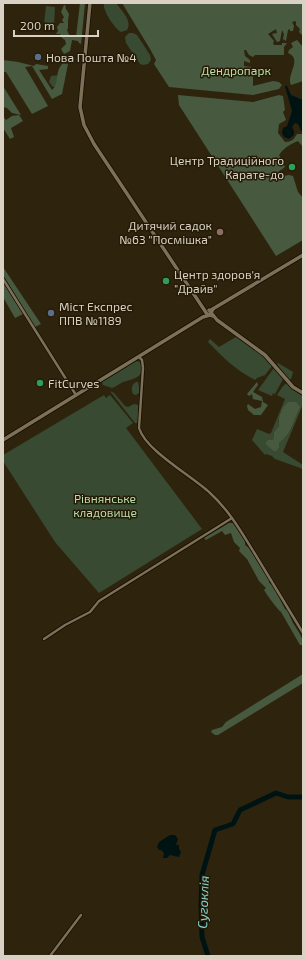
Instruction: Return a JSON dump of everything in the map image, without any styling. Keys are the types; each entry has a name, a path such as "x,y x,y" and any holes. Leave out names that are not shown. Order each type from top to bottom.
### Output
{"main road":[{"path":"90,3 80,104 84,125 94,144 209,312 265,355 293,387 303,393"},
{"path":"3,440 303,255"}],"street":[{"path":"3,279 76,396"},
{"path":"139,357 142,360 143,368 141,434 165,458 210,492 223,505 303,633"},
{"path":"44,639 64,625 90,612 99,600 232,518"},
{"path":"50,956 81,915"}],"green space":[{"path":"80,3 85,3 81,44 78,41 72,40 70,51 64,54 61,49 66,44 65,40 60,34 56,34 58,31 57,27 60,23 64,23 62,20 64,17 61,12 65,5 69,14 67,30 70,37 76,37"},
{"path":"104,3 116,3 129,23 127,30 121,32 118,30 107,14"},
{"name":"Дендропарк","path":"122,3 303,3 303,36 299,32 300,29 296,25 296,21 292,22 294,26 293,31 290,31 290,29 288,30 286,41 283,39 284,34 282,30 280,41 277,42 272,34 277,33 276,29 268,34 274,41 274,45 282,45 282,43 287,43 284,47 284,55 255,55 253,57 249,55 246,50 244,50 245,56 250,60 250,63 244,61 244,66 251,67 253,86 273,81 279,82 282,85 279,89 253,95 169,87 154,64 156,60 150,49"},
{"path":"46,6 55,7 54,25 44,24"},
{"path":"129,33 137,35 150,55 151,60 148,64 140,64 126,43 125,37"},
{"path":"297,40 303,47 303,81 291,85 290,81 294,59 288,53 293,47 291,43"},
{"path":"3,60 34,66 36,64 48,66 48,69 39,70 52,90 56,84 60,66 63,63 68,64 62,94 52,99 32,66 25,67 48,106 32,114 6,72 3,72"},
{"path":"60,75 58,86 53,87 49,82 51,76"},
{"path":"3,86 21,115 12,113 7,108 3,107"},
{"path":"178,95 253,102 279,95 283,96 285,110 283,112 286,120 279,124 278,133 285,142 292,140 297,134 303,134 303,147 298,141 292,143 279,155 285,167 278,172 278,177 289,175 293,176 298,192 303,198 303,240 276,256 179,105"},
{"path":"19,115 23,121 11,128 14,137 10,139 3,128 3,116 6,120 12,116"},
{"path":"3,267 41,324 35,327 3,275"},
{"path":"3,282 23,314 15,318 3,297"},
{"path":"236,337 263,356 271,364 272,366 265,375 255,380 241,372 208,342 210,339 219,347"},
{"path":"136,361 140,362 142,367 142,371 138,376 112,388 103,385 102,382"},
{"path":"278,363 293,372 291,379 289,380 277,364"},
{"path":"274,368 283,379 275,394 273,393 272,396 258,390"},
{"path":"138,382 139,393 136,395 133,394 132,386"},
{"path":"257,382 258,385 253,392 262,397 263,402 268,405 261,415 254,415 248,410 247,406 248,404 255,409 261,407 262,401 253,399 252,394 249,396 247,394"},
{"path":"287,383 303,396 303,404 283,452 303,465 303,469 275,459 272,456 265,455 252,440 257,429 269,434 271,433 285,399 277,395","holes":["300,408 287,436 279,443 279,448 276,452 272,450 268,440 273,440 274,432 279,426 278,421 281,411"]},
{"path":"110,391 114,393 125,406 128,407 134,404 138,405 138,423 135,423"},
{"name":"Рівнянське кладовище","path":"104,395 106,398 110,395 133,423 126,428 202,529 99,593 55,542 3,461 3,455"},
{"path":"288,402 296,402 300,408 290,431 279,443 279,448 276,452 266,444 266,442 268,440 273,440 274,432 279,426 280,413"},
{"path":"229,523 233,523 245,540 245,545 249,548 269,579 269,583 272,584 301,636 303,645 300,645 281,612 265,592 264,590 266,588 259,581 247,559 239,551 240,548 234,542 231,533 225,535 222,531 206,540 204,538"},
{"path":"303,674 303,683 218,735 211,732 212,730 222,727 226,722"}],"shaded area":[{"path":"285,86 287,86 291,95 303,100 303,131 301,131 298,124 295,123 292,127 294,135 289,139 284,137 282,133 283,128 287,126 292,111"},
{"path":"170,835 175,835 178,839 176,845 179,845 181,852 179,857 170,855 167,858 163,858 164,853 157,847 159,842"}],"waterway":[{"name":"Сугоклія","path":"208,956 202,937 202,875 215,830 233,824 240,810 276,793 288,797 303,797"}],"place":[{"name":"Нова Пошта №4","path":"38,57"},
{"name":"Центр Традиційного Карате-до","path":"292,167"},
{"name":"Дитячий садок №63 \"Посмішка\"","path":"220,232"},
{"name":"Центр здоров'я \"Драйв\"","path":"166,281"},
{"name":"Міст Експрес ППВ №1189","path":"51,313"},
{"name":"FitCurves","path":"40,383"}]}
